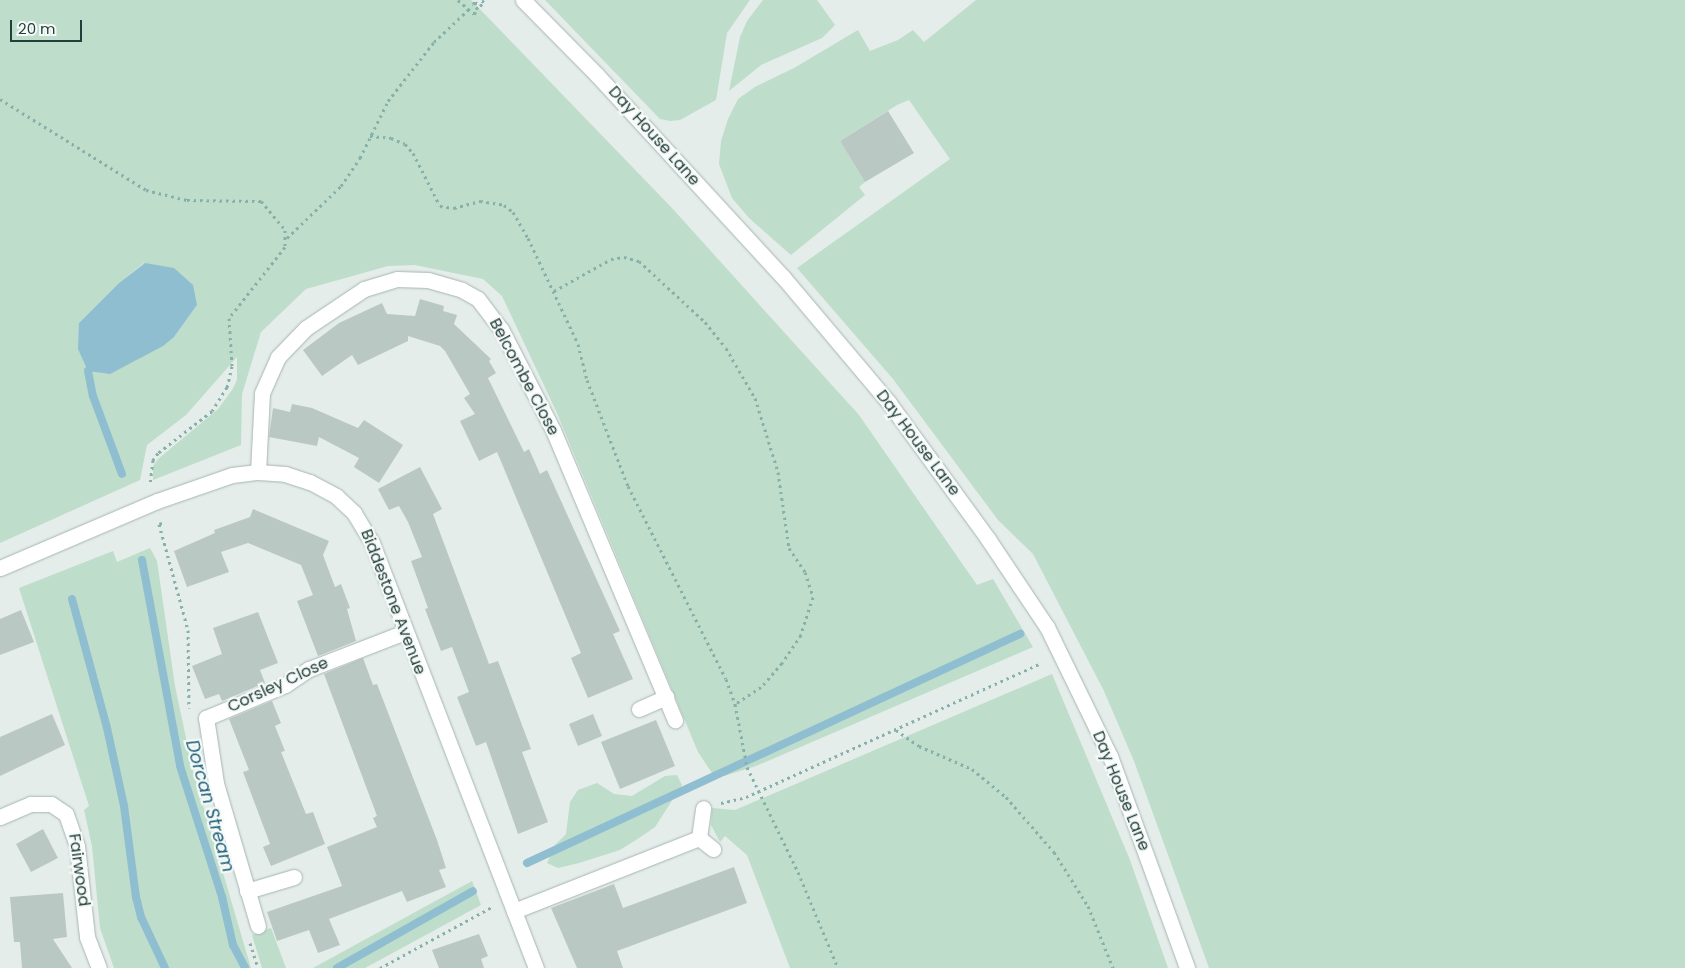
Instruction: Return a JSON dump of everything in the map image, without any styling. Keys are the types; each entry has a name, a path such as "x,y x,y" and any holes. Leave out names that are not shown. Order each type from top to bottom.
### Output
{"street":[{"name":"Day House Lane","path":"523,0 597,74 777,270 883,396 988,539 1047,627 1110,756 1187,968"},
{"name":"Belcombe Close","path":"258,472 262,393 278,357 291,341 341,302 384,282 413,278 462,290 478,299 501,329 553,430 675,720"},
{"name":"Biddestone Avenue","path":"0,568 207,482 258,472 310,482 336,496 354,513 372,542 405,632 536,968"},
{"name":"Corsley Close","path":"258,926 216,783 206,718 285,685 309,669 405,632"},
{"path":"639,709 666,697"},
{"name":"Fairwood","path":"0,817 31,804 51,804 66,814 77,846 88,937 99,968"},
{"path":"699,838 703,808"},
{"path":"511,905 699,838"},
{"path":"699,838 713,849"},
{"path":"248,891 294,877"}],"path":[{"path":"458,0 474,14 478,9 473,4 475,2 480,6 484,2 482,0"},
{"path":"212,411 231,377 229,318 285,247 287,238 341,186 360,158 370,136 406,76 434,42 469,9"},
{"path":"0,99 146,190 187,200 261,201 278,219 287,238"},
{"path":"370,136 391,138 405,144 414,153 440,206 454,208 480,201 494,202 513,212 554,290 578,344 587,380 628,486 713,650 735,706 749,772 760,791 838,968"},
{"path":"554,290 612,259 624,258 639,261 705,322 726,348 756,398 778,472 789,548 805,572 813,598 801,635 782,663 761,687 735,706"},
{"path":"719,804 760,791 1061,654"},
{"path":"895,730 919,746 972,769 1006,796 1059,860 1088,906 1113,968"},
{"path":"380,968 511,905"}],"green space":[{"path":"0,0 471,0 671,207 859,415 977,585 993,579 1033,647 756,766 724,776 712,773 698,752 557,413 502,296 483,279 415,265 388,266 306,289 261,332 242,394 241,445 153,480 153,466 158,459 218,409 232,390 237,380 237,357 186,415 147,445 140,480 0,543","holes":["144,263 197,305 174,337 79,323 119,283"]},
{"path":"545,0 750,0 727,33 716,100 680,120 670,121 660,119"},
{"path":"763,0 817,0 835,25 822,38 761,65 729,91 740,37 747,21"},
{"path":"976,0 1685,0 1685,968 1209,968 1134,761 1104,691 1033,554 998,520 893,379 797,268 950,159 909,100 897,105 840,141 865,182 859,187 865,195 791,255 749,218 732,198 719,164 721,141 728,119 738,99 755,87 794,68 858,30 870,51 898,40 913,30 924,42"},
{"path":"150,548 157,561 175,686 193,771 251,968 114,968 100,928 92,846 84,810 89,806 19,588 113,551 117,562"},
{"path":"1052,674 1130,860 1168,968 790,968 747,855 725,836 720,842 711,825 712,808 735,810"},
{"path":"677,775 682,785 655,827 639,838 620,850 579,863 558,868 547,863 556,844 566,834 570,802 578,790 597,783 614,794 632,796 665,776"},
{"path":"472,881 481,905 365,968 313,968"},
{"path":"271,928 286,968 262,968 252,935"}],"water":[{"path":"145,263 174,268 193,285 197,305 174,337 163,346 110,374 88,371 78,349 79,323 119,283"}],"building":[{"path":"888,111 914,153 865,182 840,141"},
{"path":"420,299 444,306 443,311 457,315 454,324 491,359 489,361 496,373 488,378 524,452 529,449 540,474 547,470 620,631 613,634 633,679 588,698 571,658 581,653 497,452 479,461 460,421 475,414 464,398 470,394 445,351 440,346 408,336 408,341 358,365 352,355 322,376 303,350 339,323 382,303 387,314 415,316"},
{"path":"292,404 312,408 358,428 364,420 403,445 379,483 354,467 359,458 319,437 317,446 269,437 273,408 290,412"},
{"path":"420,467 442,509 433,514 489,664 498,661 531,749 522,752 548,822 518,834 486,742 476,746 457,697 469,692 452,647 441,651 425,609 428,608 411,561 422,557 408,522 399,506 389,510 378,489"},
{"path":"253,509 329,541 323,555 335,587 341,584 350,608 347,609 356,641 318,656 297,601 313,595 301,565 248,543 221,552 229,572 187,587 174,551 215,533 214,530 250,517"},
{"path":"21,610 34,642 0,655 0,619"},
{"path":"258,612 278,663 260,670 265,683 222,701 219,694 205,699 192,666 222,654 213,628"},
{"path":"363,658 373,685 377,684 437,840 446,868 439,870 446,887 407,902 402,891 329,919 340,945 318,953 309,930 277,941 267,912 342,886 327,847 377,827 373,818 377,816 324,674"},
{"path":"272,701 281,723 275,726 285,751 281,752 306,814 313,812 325,844 271,866 263,847 270,844 243,772 249,770 229,719"},
{"path":"52,714 65,745 0,776 0,737"},
{"path":"593,714 602,736 578,746 569,724"},
{"path":"656,720 675,766 620,789 601,742"},
{"path":"43,829 58,858 31,872 16,844"},
{"path":"734,867 747,903 617,951 623,968 577,968 551,908 614,884 623,908"},
{"path":"63,893 67,937 53,939 72,968 22,968 20,942 14,942 10,897"},
{"path":"479,934 488,956 481,959 484,968 439,968 432,950"}],"waterway":[{"name":"Dorcan Stream","path":"88,371 93,396 122,474"},
{"name":"Dorcan Stream","path":"142,560 180,766 222,897 233,945 245,968"},
{"path":"72,599 107,728 124,806 136,897 141,917 165,968"},
{"path":"527,863 1020,634"},
{"path":"337,968 473,891"}]}
